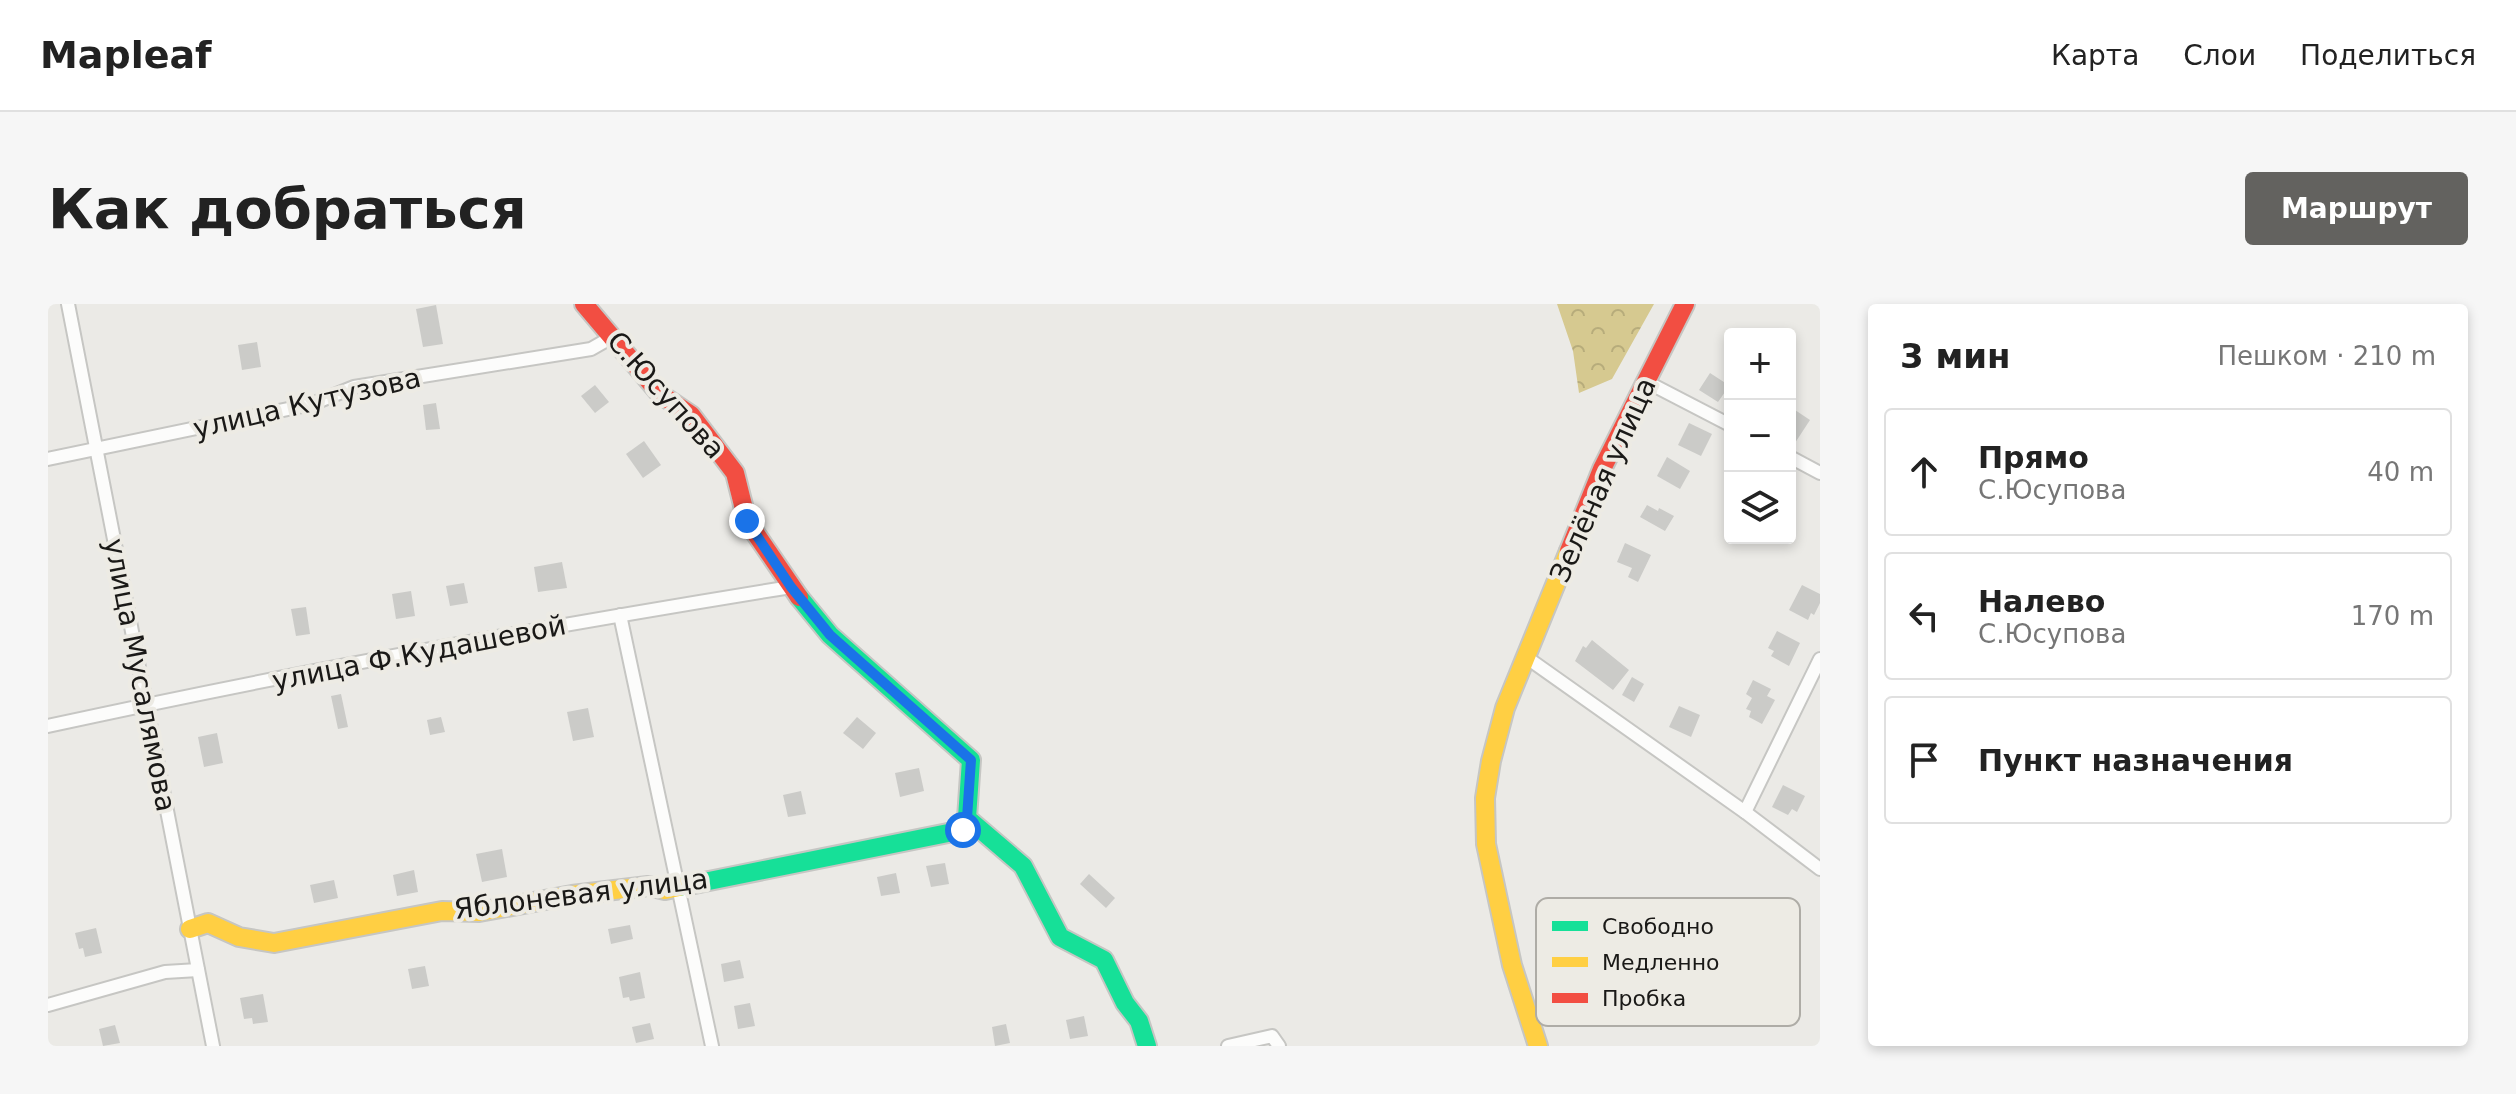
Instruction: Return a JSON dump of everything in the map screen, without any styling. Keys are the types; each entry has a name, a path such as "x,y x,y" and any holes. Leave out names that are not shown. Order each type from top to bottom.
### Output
{"street":[{"name":"улица Мусалямова","path":"68,304 213,1046"},
{"name":"С.Юсупова","path":"584,304 660,394 691,415 735,473 747,521 791,587 830,635 971,760 967,818 971,822"},
{"name":"Зелёная улица","path":"1538,1046 1512,965 1486,844 1485,798 1491,761 1505,708 1602,469 1685,304"},
{"name":"улица Кутузова","path":"48,459 312,404 354,387 591,349 612,337"},
{"path":"1647,382 1724,422"},
{"path":"1796,460 1820,473"},
{"name":"улица Ф.Кудашевой","path":"48,726 620,615 791,587"},
{"path":"620,615 712,1046"},
{"path":"1526,657 1820,869"},
{"path":"1745,812 1820,659"},
{"path":"971,822 1023,866 1060,937 1104,960 1125,1003 1139,1021 1147,1046"},
{"name":"Яблоневая улица","path":"190,929 208,923 239,937 274,943 442,911 479,912 572,895 648,886 665,890 963,830 971,822"},
{"path":"48,1005 165,972 198,970"},
{"path":"1228,1046 1276,1041"}],"green space":[{"path":"1557,304 1654,304 1612,379 1579,393 1573,351"}],"building":[{"path":"436,305 443,344 423,347 416,309"},
{"path":"257,342 261,367 242,370 238,345"},
{"path":"1710,373 1724,382 1724,393 1718,402 1699,390"},
{"path":"595,385 609,402 595,413 581,396"},
{"path":"436,403 440,429 426,430 423,405"},
{"path":"1796,411 1810,420 1796,441"},
{"path":"1689,423 1712,434 1701,456 1678,445"},
{"path":"644,441 661,465 643,478 626,454"},
{"path":"1667,457 1690,471 1680,489 1657,476"},
{"path":"1647,505 1674,516 1665,531 1640,517"},
{"path":"1625,543 1651,555 1638,582 1628,577 1632,568 1617,562"},
{"path":"562,562 567,588 538,592 534,567"},
{"path":"464,583 468,603 450,606 446,586"},
{"path":"1802,585 1820,594 1820,603 1808,620 1789,610"},
{"path":"411,591 415,616 396,619 392,594"},
{"path":"306,607 310,634 296,636 291,609"},
{"path":"1777,631 1800,643 1789,666 1771,656 1774,651 1768,648"},
{"path":"1592,640 1629,670 1613,690 1575,661 1583,646 1586,648"},
{"path":"1632,677 1644,684 1634,702 1622,695"},
{"path":"1753,680 1771,689 1767,696 1775,700 1762,724 1749,717 1751,711 1746,709 1752,698 1746,694"},
{"path":"341,694 348,727 338,729 331,696"},
{"path":"1679,706 1700,715 1691,737 1669,727"},
{"path":"588,708 594,737 573,741 567,712"},
{"path":"441,717 445,732 430,735 427,720"},
{"path":"857,717 876,733 863,749 843,733"},
{"path":"217,733 223,763 204,767 198,737"},
{"path":"919,768 924,791 900,797 895,773"},
{"path":"1783,785 1805,796 1797,812 1792,809 1788,815 1772,807"},
{"path":"801,791 806,814 788,817 783,795"},
{"path":"502,849 507,877 482,882 476,854"},
{"path":"945,863 949,884 931,887 926,866"},
{"path":"414,870 418,892 397,896 393,875"},
{"path":"896,873 900,893 881,896 877,877"},
{"path":"1089,874 1115,898 1106,908 1080,884"},
{"path":"334,880 338,898 314,903 310,885"},
{"path":"630,925 633,939 611,944 608,929"},
{"path":"96,928 102,953 85,957 83,948 79,949 75,933"},
{"path":"740,960 744,978 724,982 721,964"},
{"path":"425,966 429,986 412,989 408,969"},
{"path":"640,972 645,998 630,1001 629,997 623,998 619,977"},
{"path":"263,994 268,1022 253,1024 252,1018 244,1019 240,998"},
{"path":"750,1003 755,1026 738,1029 734,1006"},
{"path":"1084,1016 1088,1036 1070,1039 1066,1020"},
{"path":"650,1023 654,1039 636,1043 632,1027"},
{"path":"1006,1024 1010,1043 995,1046 992,1027"},
{"path":"115,1025 120,1043 103,1046 99,1029"}],"traffic: fast":[{"path":"799,597 830,635 971,760 967,818 1023,866 1060,937 1104,960 1125,1003 1139,1021 1147,1046"},
{"path":"679,887 963,830 971,822"}],"traffic: slow":[{"path":"1538,1046 1512,965 1486,844 1485,798 1505,708 1569,551"},
{"path":"190,929 208,923 239,937 274,943 442,911 479,912 572,895 648,886 665,890 679,887"}],"traffic: jam":[{"path":"584,304 660,394 691,415 735,473 747,521 799,597"},
{"path":"1569,551 1602,469 1685,304"}],"route":[{"path":"747,521 791,587 830,635 971,760 967,818 971,822 963,830"}]}
